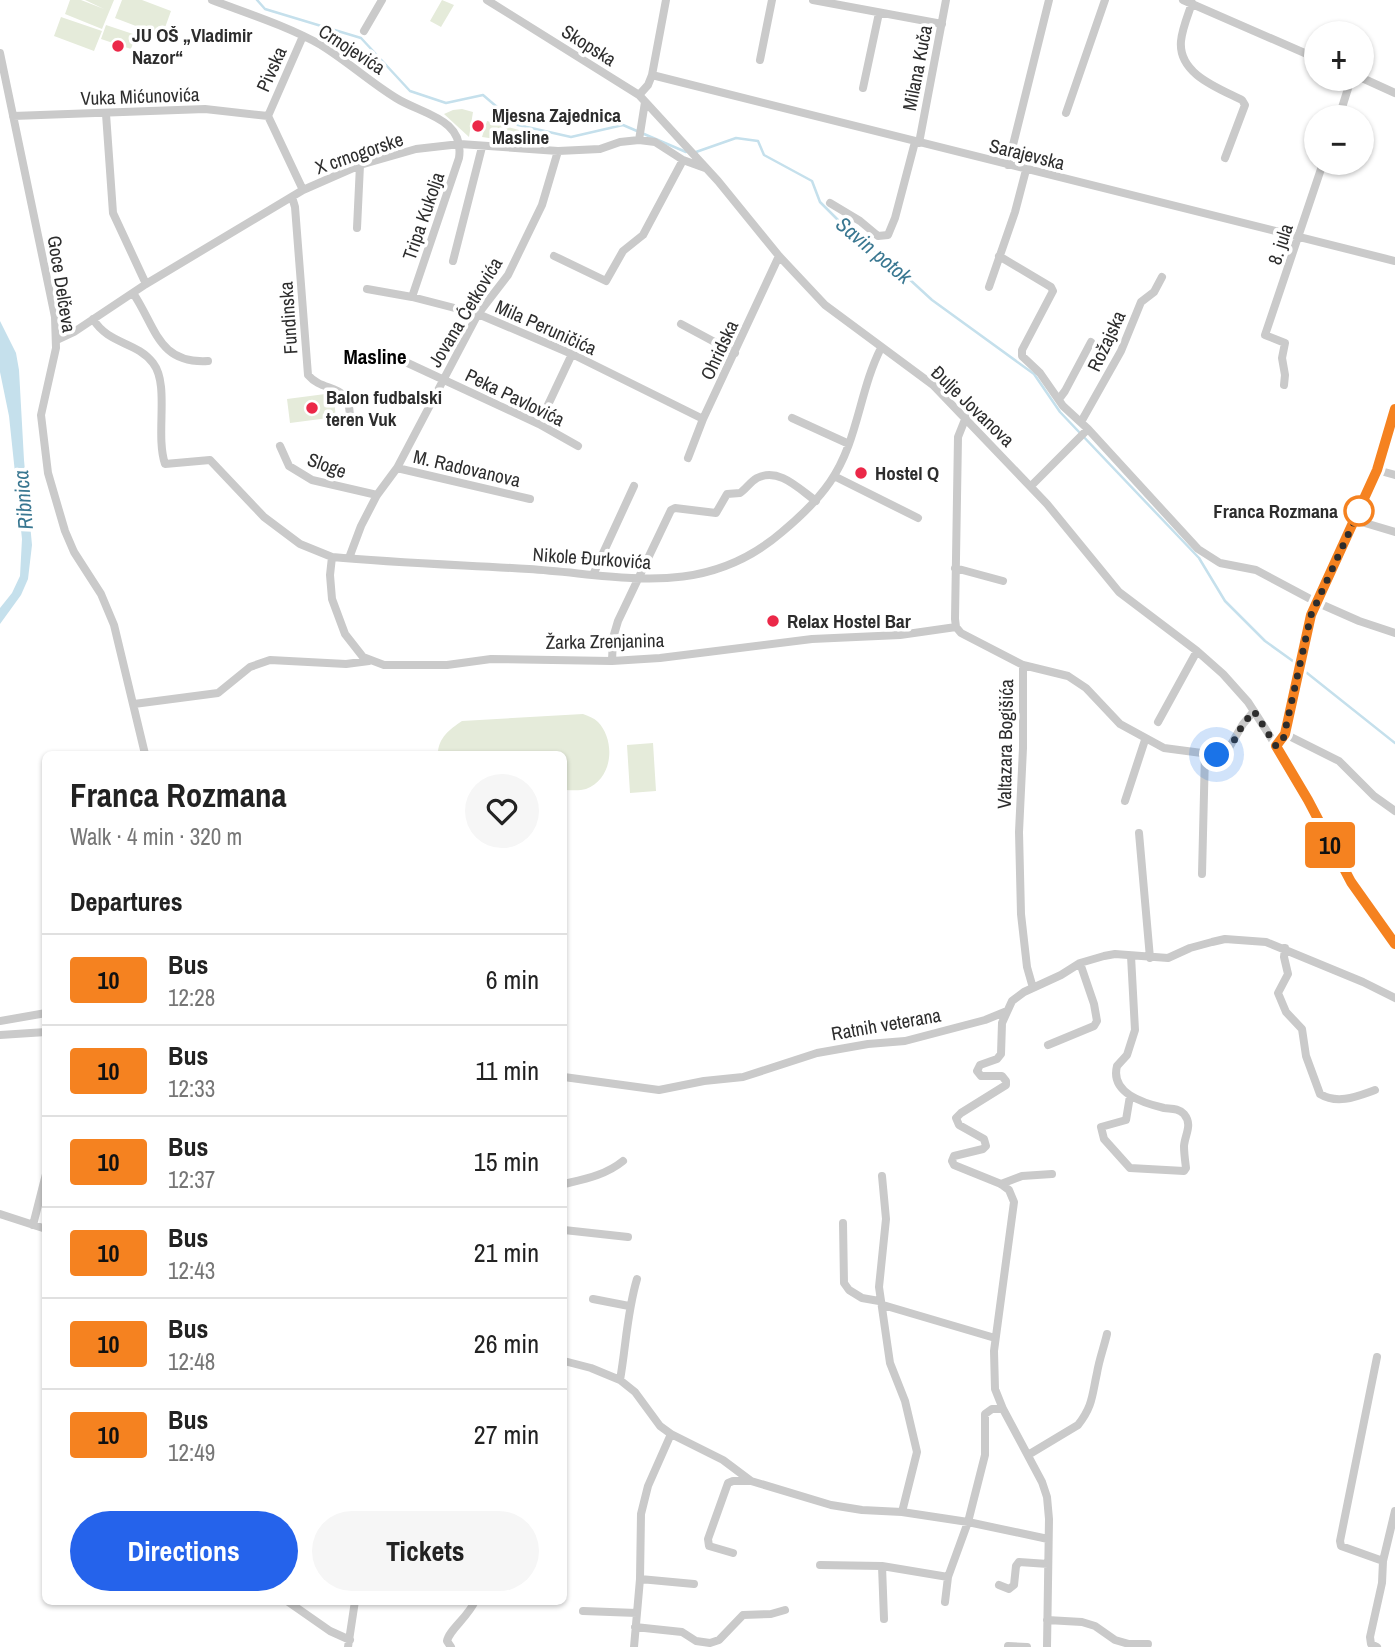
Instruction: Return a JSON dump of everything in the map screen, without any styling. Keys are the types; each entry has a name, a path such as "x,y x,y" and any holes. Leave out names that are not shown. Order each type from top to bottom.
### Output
{"street":[{"name":"Crnojevića","path":"212,0 303,36 337,55 395,97 444,121 455,133 460,144"},
{"path":"364,31 382,0"},
{"name":"Skopska","path":"487,0 642,99"},
{"path":"666,0 652,75 642,99 643,121 640,137 706,169"},
{"path":"760,60 772,0"},
{"path":"813,0 942,24"},
{"name":"Milana Kuča","path":"830,204 860,221 878,236 888,235 917,142 946,0"},
{"path":"1008,165 1049,0"},
{"path":"1066,113 1105,0"},
{"path":"1183,0 1304,53"},
{"path":"1192,3 1181,39 1185,60 1190,69 1202,79 1241,100 1245,105 1225,158"},
{"path":"863,88 879,13"},
{"name":"Pivska","path":"303,36 268,116 303,190"},
{"name":"Goce Delčeva","path":"0,53 55,317 57,340 41,415 48,473 74,552 101,594 114,625 144,751"},
{"name":"Sarajevska","path":"652,75 1395,260"},
{"path":"1374,83 1395,93"},
{"name":"Đulje Jovanova","path":"642,99 825,305 933,385 1031,486 1119,592 1223,674 1254,711 1308,800 1351,882 1395,944"},
{"name":"Vuka Mićunovića","path":"13,116 205,109 268,116"},
{"path":"106,114 113,213 146,284"},
{"name":"X crnogorske","path":"57,340 303,190 360,165 416,149 460,144 558,151 600,149 640,137"},
{"name":"Tripa Kukolja","path":"412,297 459,158 460,144"},
{"path":"453,261 482,147"},
{"name":"Jovana Ćetkovića","path":"349,558 377,495 397,468 478,314 508,275 542,205 558,151"},
{"path":"554,256 606,281 623,251 643,235 683,160"},
{"path":"357,228 360,165"},
{"path":"989,287 1026,170"},
{"name":"8. jula","path":"1283,385 1285,375 1282,358 1285,343 1265,335 1319,175"},
{"name":"Fundinska","path":"292,197 308,375 312,380 342,393 349,402 350,415"},
{"name":"Ohridska","path":"688,458 779,256"},
{"path":"999,256 1052,289 1053,293 1021,352 1023,359 1040,373 1059,399 1081,422 1084,433 1120,466 1207,556 1227,565 1250,568 1316,602 1395,633"},
{"name":"Rožajska","path":"1081,422 1121,351 1141,302 1154,292 1162,276"},
{"name":"Mila Peruničića","path":"366,289 412,297 478,314 572,354 704,419"},
{"path":"133,293 166,350 193,362 208,361"},
{"name":"Nikole Đurkovića","path":"93,319 107,336 131,346 148,358 159,373 160,450 165,464 210,460 264,517 300,544 332,557 545,570 636,579 697,576 741,561 767,545 816,500 834,476 849,444 873,365 881,348"},
{"path":"681,324 735,353"},
{"path":"1059,399 1091,342"},
{"path":"539,424 572,354"},
{"name":"Peka Pavlovića","path":"399,359 539,424 578,446"},
{"path":"1276,746 1285,734 1316,602 1377,470 1395,408"},
{"path":"956,627 958,437 966,417"},
{"path":"792,418 849,444"},
{"path":"1031,486 1084,433"},
{"name":"Sloge","path":"280,446 289,466 312,480 377,495"},
{"name":"M. Radovanova","path":"397,468 530,499"},
{"path":"1377,470 1395,475"},
{"path":"612,660 615,629 636,579 671,510 676,508 716,513 727,494 743,492 751,482 764,476 775,475 786,479 816,500"},
{"path":"834,476 918,518"},
{"path":"593,575 634,486"},
{"path":"1355,520 1395,532"},
{"path":"332,557 330,586 336,612 347,639 358,653 369,661"},
{"path":"955,568 1003,581"},
{"name":"Žarka Zrenjanina","path":"134,704 211,695 228,686 250,667 270,660 346,664 369,661 403,666 447,665 491,659 660,658 812,639 900,635 956,627"},
{"name":"Valtazara Bogišića","path":"956,627 965,636 1023,665 1019,832 1021,914 1032,988"},
{"path":"1158,722 1197,651"},
{"path":"1023,665 1068,676 1086,688 1120,724 1145,740 1172,751 1226,753 1254,711"},
{"path":"1285,734 1339,761 1374,796 1395,811"},
{"path":"1125,801 1145,740"},
{"path":"1202,874 1205,753"},
{"path":"1139,832 1150,958"},
{"name":"Ratnih veterana","path":"567,1077 659,1090 743,1077 817,1053 905,1041 985,1020 1007,1011 1012,1001 1032,988 1094,957 1115,954 1168,958 1199,945 1225,939 1266,942 1285,948 1395,998"},
{"path":"1285,948 1288,974 1278,993 1286,1012 1302,1030 1306,1056 1320,1094 1338,1099 1353,1098 1375,1090"},
{"path":"1130,1096 1126,1120 1101,1127 1104,1139 1130,1168 1184,1171 1184,1144 1189,1127 1185,1115 1178,1110 1130,1096 1121,1087 1115,1073 1117,1066 1127,1055 1135,1030 1131,956"},
{"path":"1048,1045 1094,1026 1097,1021 1080,963"},
{"path":"1007,1011 1002,1023 1001,1054 976,1070 981,1076 1002,1076 1006,1085 961,1113 956,1120 959,1125 985,1139 986,1146 954,1157 952,1161 954,1166 1001,1184 1012,1195 1014,1206 995,1338 995,1389 1046,1489 1049,1519 1047,1647"},
{"path":"0,1021 42,1014"},
{"path":"0,1035 42,1032"},
{"path":"567,1183 606,1172 623,1161"},
{"path":"1001,1184 1022,1176 1052,1174"},
{"path":"882,1176 886,1219 879,1287 890,1363 905,1401 918,1451 902,1511"},
{"path":"33,1225 42,1190"},
{"path":"0,1214 42,1228"},
{"path":"843,1223 844,1283 862,1297 995,1338"},
{"path":"567,1230 628,1237"},
{"path":"620,1380 629,1306 637,1279"},
{"path":"593,1299 629,1306"},
{"path":"1028,1455 1078,1425 1083,1419 1094,1394 1107,1334"},
{"path":"1377,1357 1340,1541 1341,1546 1382,1561"},
{"path":"567,1362 620,1380 635,1392 660,1426 723,1460 751,1481"},
{"path":"945,1602 948,1577 968,1522 985,1455 985,1414 992,1409 1003,1409"},
{"path":"634,1647 640,1579 641,1514 648,1486 671,1434"},
{"path":"733,1553 709,1546 708,1539 728,1483 733,1481 751,1481 831,1505 862,1510 902,1511 1048,1539"},
{"path":"1377,1647 1371,1644 1370,1637 1382,1583 1382,1561 1395,1511"},
{"path":"999,1586 1009,1589 1014,1585 1019,1562 1048,1564"},
{"path":"820,1565 882,1566 948,1577"},
{"path":"882,1566 884,1619"},
{"path":"640,1579 694,1584"},
{"path":"293,1605 349,1643 354,1605"},
{"path":"451,1647 447,1641 448,1635 468,1615 473,1605"},
{"path":"635,1627 682,1632 702,1645 719,1640 743,1615 771,1614 785,1610"},
{"path":"583,1611 637,1613"},
{"path":"1048,1620 1082,1622 1095,1626 1115,1640 1129,1644 1148,1644"},
{"path":"1008,1646 1027,1647"}],"green space":[{"path":"70,0 81,0 104,9 85,0 114,0 102,29 65,14"},
{"path":"122,0 142,0 171,11 162,36 115,18"},
{"path":"442,0 454,5 441,27 430,21"},
{"path":"61,17 102,31 94,51 54,36"},
{"path":"106,25 136,35 131,49 101,39"},
{"path":"462,109 473,112 469,137 444,114"},
{"path":"487,121 519,130 517,142 482,137"},
{"name":"Balon fudbalski teren Vuk","path":"333,393 336,417 290,423 287,399"},
{"path":"583,714 593,718 604,730 608,739 609,759 602,777 595,784 586,789 567,790 567,751 438,751 442,739 462,721"},
{"path":"653,743 656,791 630,793 627,745"}],"water":[{"name":"Ribnica","path":"0,321 16,353 19,370 32,545 28,579 21,595 0,624 0,608 12,593 20,576 22,539 9,416 0,372"}],"waterway":[{"name":"Savin potok","path":"257,0 265,9 361,38 410,91 446,103 483,95 518,125 571,137 623,125 686,152"},
{"name":"Savin potok","path":"696,152 736,138 758,141 764,155 812,181 820,202 857,239 895,266 932,300 1034,374 1060,412 1199,558 1225,601 1265,641 1297,664"},
{"name":"Savin potok","path":"1302,669 1395,743"}],"bus line":[{"name":"10","path":"1395,409 1377,470 1311,615 1285,734 1276,746 1351,882 1395,944"}],"place":[{"name":"JU OŠ „Vladimir Nazor“","path":"118,46"},
{"name":"Mjesna Zajednica Masline","path":"478,126"},
{"name":"Balon fudbalski teren Vuk","path":"312,408"},
{"name":"Hostel Q","path":"861,473"},
{"name":"Franca Rozmana","path":"1359,511"},
{"name":"Relax Hostel Bar","path":"773,621"}],"district":[{"name":"Masline","path":"375,356"}],"route":[{"path":"1217,755 1229,750 1243,724 1254,711 1276,746 1283,740 1311,615 1359,511"}]}
